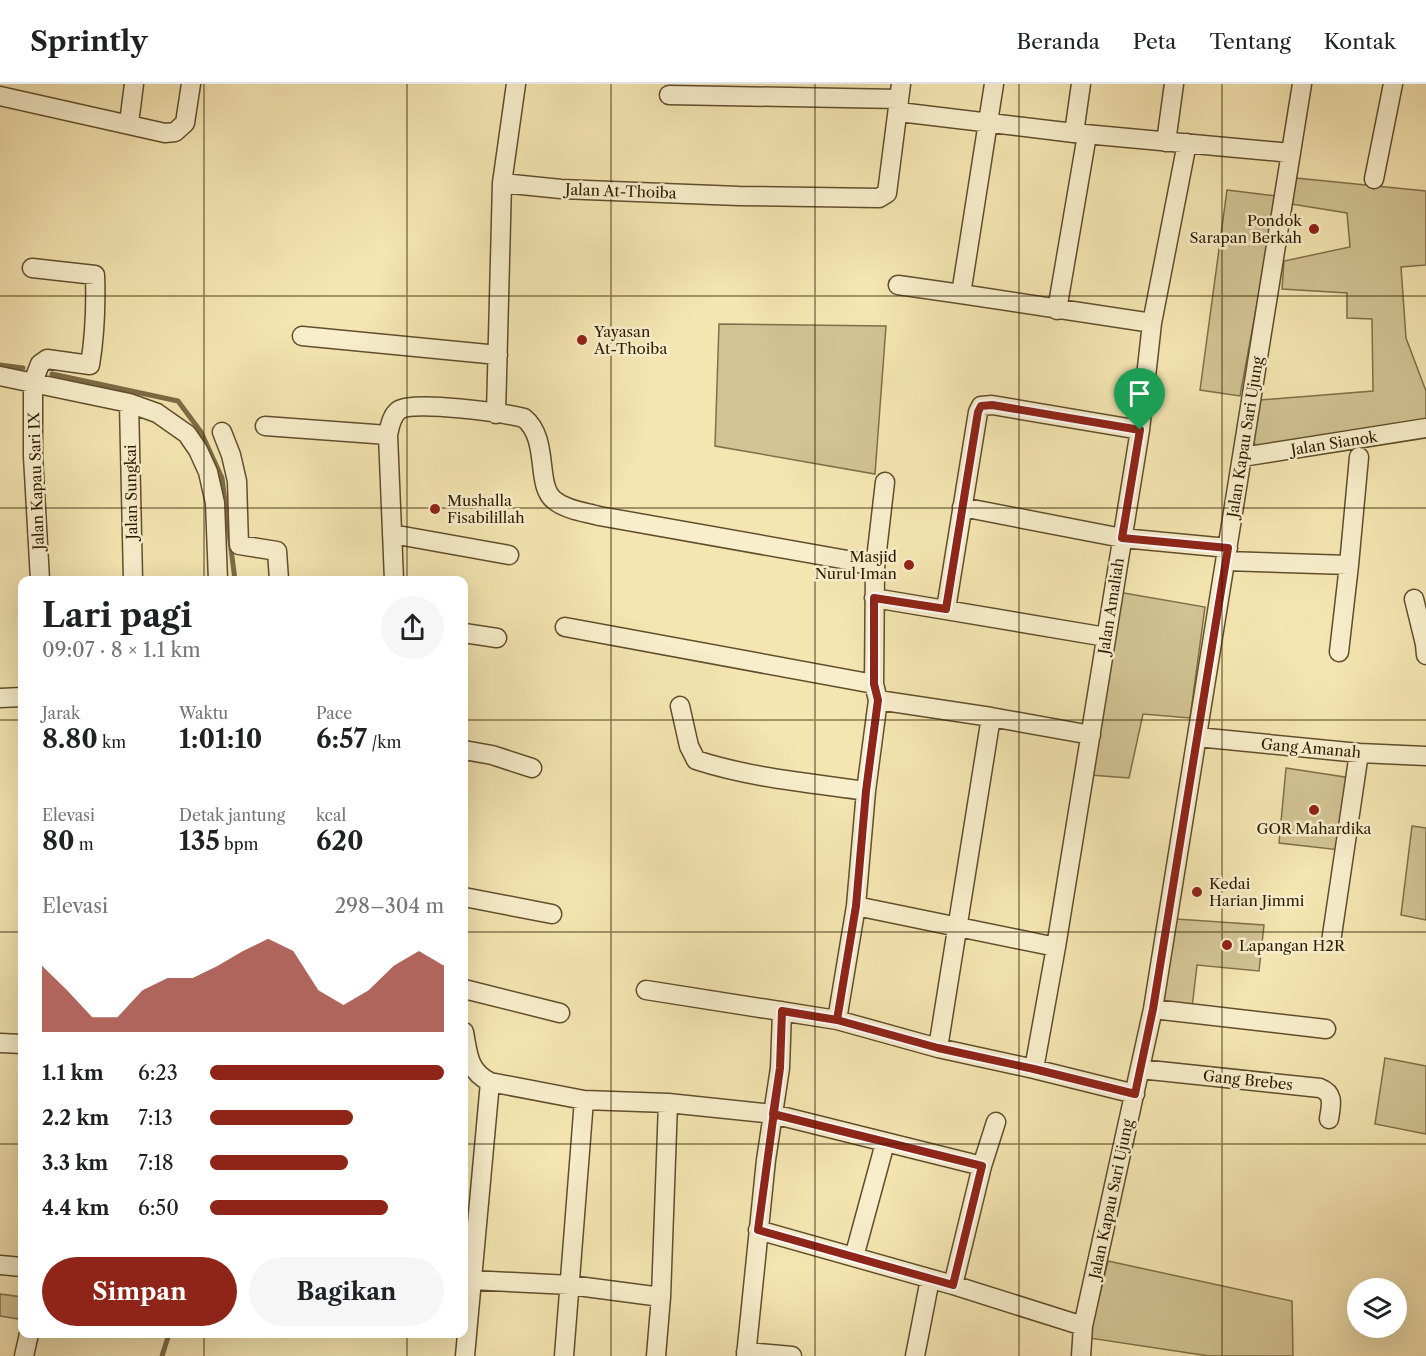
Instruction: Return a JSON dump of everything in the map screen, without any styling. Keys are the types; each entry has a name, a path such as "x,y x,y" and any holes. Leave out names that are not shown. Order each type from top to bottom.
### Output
{"street":[{"path":"129,123 134,84"},
{"path":"11,93 165,133 175,132 185,123 191,84"},
{"path":"496,414 502,183 516,84"},
{"path":"961,294 994,84"},
{"path":"1057,310 1081,134 1081,84"},
{"path":"1166,142 1174,84"},
{"name":"Jalan Kapau Sari Ujung","path":"1081,1356 1083,1326 1153,1009 1302,84"},
{"path":"1374,179 1393,84"},
{"path":"669,94 900,98 988,124 1291,153"},
{"name":"Jalan At-Thoiba","path":"502,183 561,189 874,199 883,197 887,193 900,98"},
{"name":"Jalan Amaliah","path":"1034,1069 1140,430 1152,323 1187,143"},
{"path":"32,268 95,275 96,302 90,365 47,359 40,364 33,382"},
{"path":"898,285 1152,323"},
{"path":"302,336 498,354"},
{"path":"0,376 129,403 157,413 187,434 198,450 208,472 215,503 218,576"},
{"name":"Jalan Kapau Sari IX","path":"33,382 33,456 40,576"},
{"name":"Jalan Sungkai","path":"129,403 133,576"},
{"path":"946,609 978,412 984,404 1140,430"},
{"path":"394,576 388,435 393,416 403,408 440,406 515,416 529,422 538,439 548,492 556,502 566,507 599,516 853,561 875,568"},
{"path":"265,426 388,435"},
{"name":"Jalan Sianok","path":"1242,458 1426,428"},
{"path":"222,432 231,455 237,481 238,545 278,551 279,576"},
{"path":"1339,652 1359,457"},
{"path":"837,1020 856,906 876,692 875,568 885,482"},
{"path":"962,507 1122,538 1227,554 1349,565"},
{"path":"392,534 509,555"},
{"path":"874,598 1106,637"},
{"path":"1414,599 1426,655"},
{"path":"565,627 991,717 1091,735"},
{"path":"468,634 497,639"},
{"path":"0,698 18,697"},
{"path":"680,706 689,746 696,760 714,766 866,791"},
{"path":"938,1048 991,717"},
{"name":"Gang Amanah","path":"1197,737 1359,753 1426,756"},
{"path":"468,751 492,755 532,768"},
{"path":"1331,942 1359,753"},
{"path":"468,898 552,914"},
{"path":"856,906 1056,947"},
{"path":"468,990 560,1013"},
{"path":"646,990 837,1020 938,1048 1135,1094"},
{"path":"1153,1009 1326,1029"},
{"path":"782,1011 780,1068 758,1230 746,1354 792,1356"},
{"path":"0,1044 18,1044"},
{"path":"468,1051 471,1065 480,1077 490,1082 584,1100 668,1103 773,1114 982,1166"},
{"name":"Gang Brebes","path":"1140,1069 1320,1088 1329,1092 1332,1100 1329,1119"},
{"path":"468,1318 490,1082"},
{"path":"564,1356 584,1100"},
{"path":"656,1356 661,1297 668,1103"},
{"path":"953,1285 982,1166 996,1122"},
{"path":"854,1257 885,1143"},
{"path":"758,1230 953,1285 1083,1326"},
{"path":"0,1265 18,1267"},
{"path":"915,1356 930,1279"},
{"path":"471,1280 570,1285 661,1297"},
{"path":"24,1356 28,1338"},
{"path":"465,1356 466,1338"}],"shaded area":[{"path":"1296,178 1426,191 1426,265 1401,267 1406,338 1426,391 1426,421 1260,450 1253,442 1260,400 1373,391 1372,319 1347,318 1347,293 1282,289 1284,261 1350,247 1347,213 1291,204"},
{"path":"1227,190 1277,196 1240,396 1200,390"},
{"path":"719,324 886,326 875,474 715,446"},
{"path":"1118,592 1205,607 1190,718 1143,714 1129,778 1090,775"},
{"name":"GOR Mahardika","path":"1286,768 1351,778 1340,850 1279,843"},
{"path":"1412,826 1426,828 1426,920 1401,915"},
{"path":"1176,919 1264,925 1259,971 1197,965 1192,1008 1161,1005"},
{"path":"1385,1058 1426,1066 1426,1134 1375,1124"},
{"path":"1108,1261 1292,1301 1293,1356 1209,1356 1089,1338"},
{"path":"0,1294 18,1296 18,1319 0,1316"}],"waterway":[{"path":"0,365 23,368"},
{"path":"52,374 178,401 201,432 222,478 234,576"},
{"path":"162,1356 168,1338"}],"place":[{"name":"Pondok Sarapan Berkah","path":"1314,229"},
{"name":"Yayasan At-Thoiba","path":"582,340"},
{"name":"Mushalla Fisabilillah","path":"435,509"},
{"name":"Masjid Nurul Iman","path":"909,565"},
{"name":"GOR Mahardika","path":"1314,810"},
{"name":"Kedai Harian Jimmi","path":"1197,892"},
{"name":"Lapangan H2R","path":"1227,945"}],"route":[{"path":"1140,430 992,405 981,406 978,412 946,609 874,598 874,684 878,700 866,791 856,906 837,1020 782,1011 780,1068 773,1114 982,1166 953,1285 758,1230 766,1160 773,1114 780,1068 782,1011 837,1020 938,1048 1135,1094 1153,1009 1228,548 1122,538 1140,430"}]}
